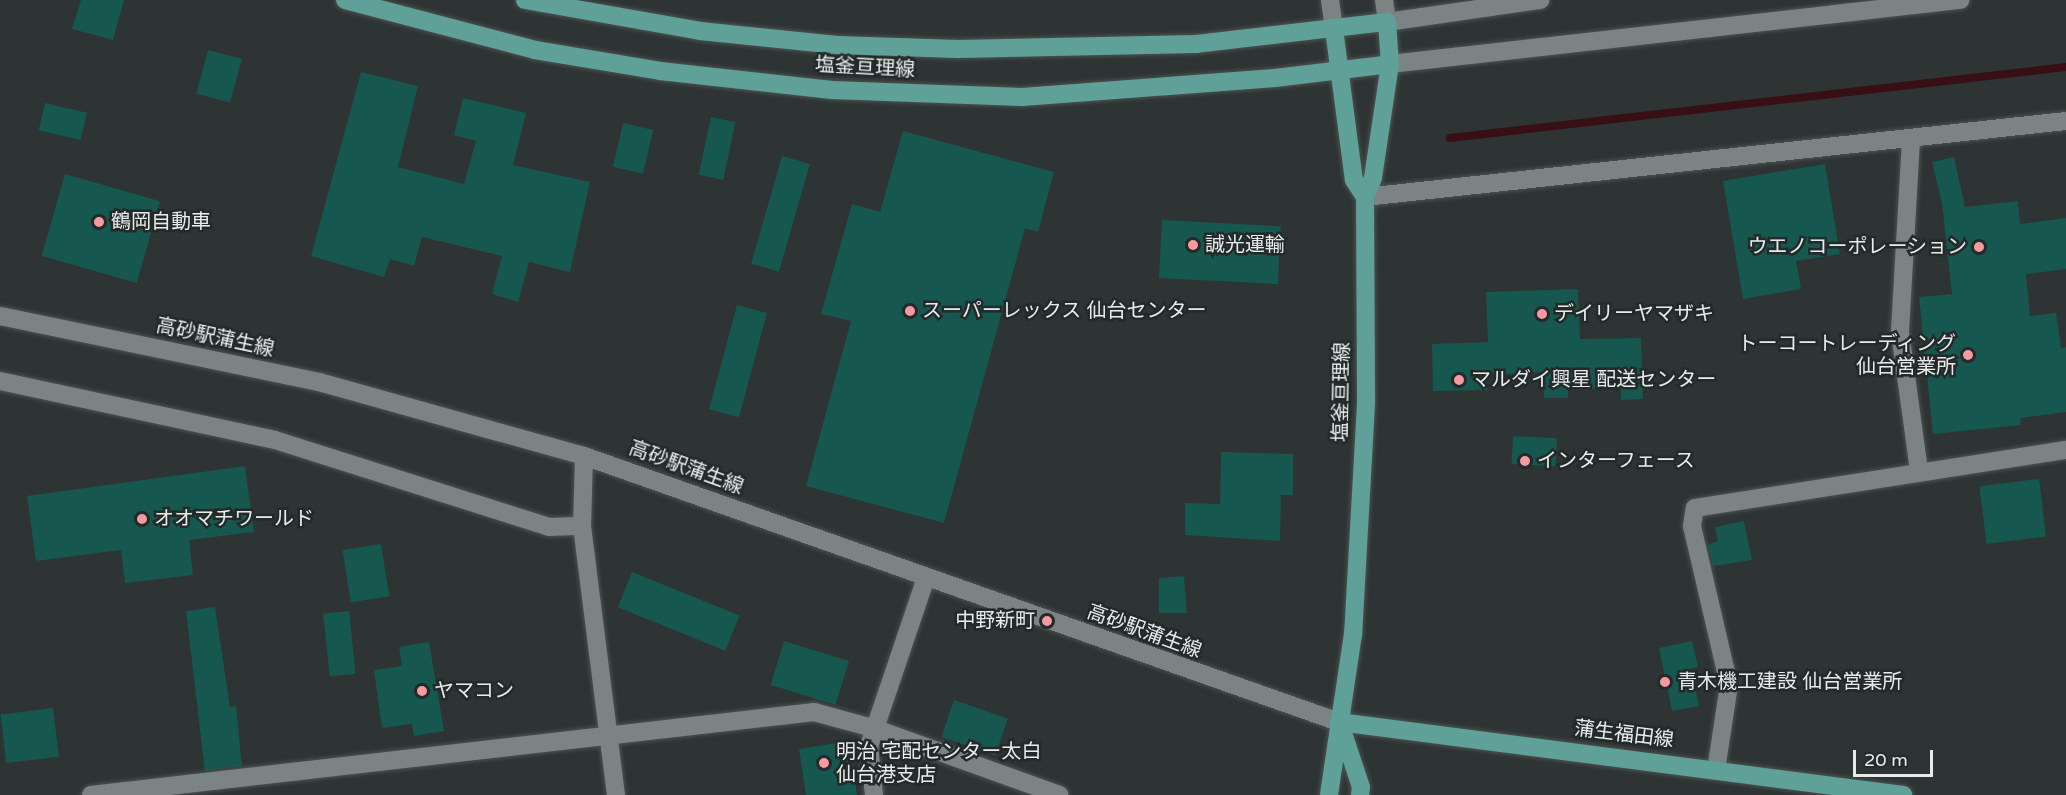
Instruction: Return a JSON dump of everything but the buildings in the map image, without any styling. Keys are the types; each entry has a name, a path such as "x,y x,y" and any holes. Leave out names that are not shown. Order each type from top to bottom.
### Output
{"main road":[{"name":"塩釜亘理線","path":"345,0 535,50 660,70 832,90 1022,97 1337,72 1390,64"},
{"name":"塩釜亘理線","path":"525,0 723,33 837,45 958,50 1196,45 1387,22 1390,64 1373,178 1365,197 1366,404 1353,634 1329,795"},
{"path":"1334,29 1337,72 1354,180 1365,197"},
{"name":"塩釜亘理線","path":"1340,722 1361,787 1360,795"},
{"name":"蒲生福田線","path":"1340,722 1903,795"}],"street":[{"path":"1330,0 1334,29"},
{"path":"1384,0 1387,22 1540,0"},
{"path":"1390,64 1960,0"},
{"path":"1365,197 1911,140 2066,121"},
{"path":"1911,140 1900,332 1919,470"},
{"name":"高砂駅蒲生線","path":"0,316 319,382 584,456 1340,722"},
{"path":"0,381 275,440 549,527 582,526"},
{"path":"1716,770 1729,685 1692,512 1706,504 1919,470 2066,450"},
{"path":"584,456 582,526 616,795"},
{"path":"874,795 869,746 926,578"},
{"path":"91,795 609,733 814,712 876,729 1059,795"}],"waterway":[{"path":"1450,138 2066,67"}],"place":[{"name":"鶴岡自動車","path":"99,222"},
{"name":"誠光運輸","path":"1193,245"},
{"name":"ウエノコーポレーション","path":"1979,247"},
{"name":"スーパーレックス 仙台センター","path":"910,311"},
{"name":"デイリーヤマザキ","path":"1542,314"},
{"name":"トーコートレーディング 仙台営業所","path":"1968,355"},
{"name":"マルダイ興星 配送センター","path":"1459,380"},
{"name":"インターフェース","path":"1525,461"},
{"name":"オオマチワールド","path":"142,519"},
{"name":"中野新町","path":"1047,621"},
{"name":"青木機工建設 仙台営業所","path":"1665,682"},
{"name":"ヤマコン","path":"422,691"},
{"name":"明治 宅配センター太白 仙台港支店","path":"824,763"}]}
